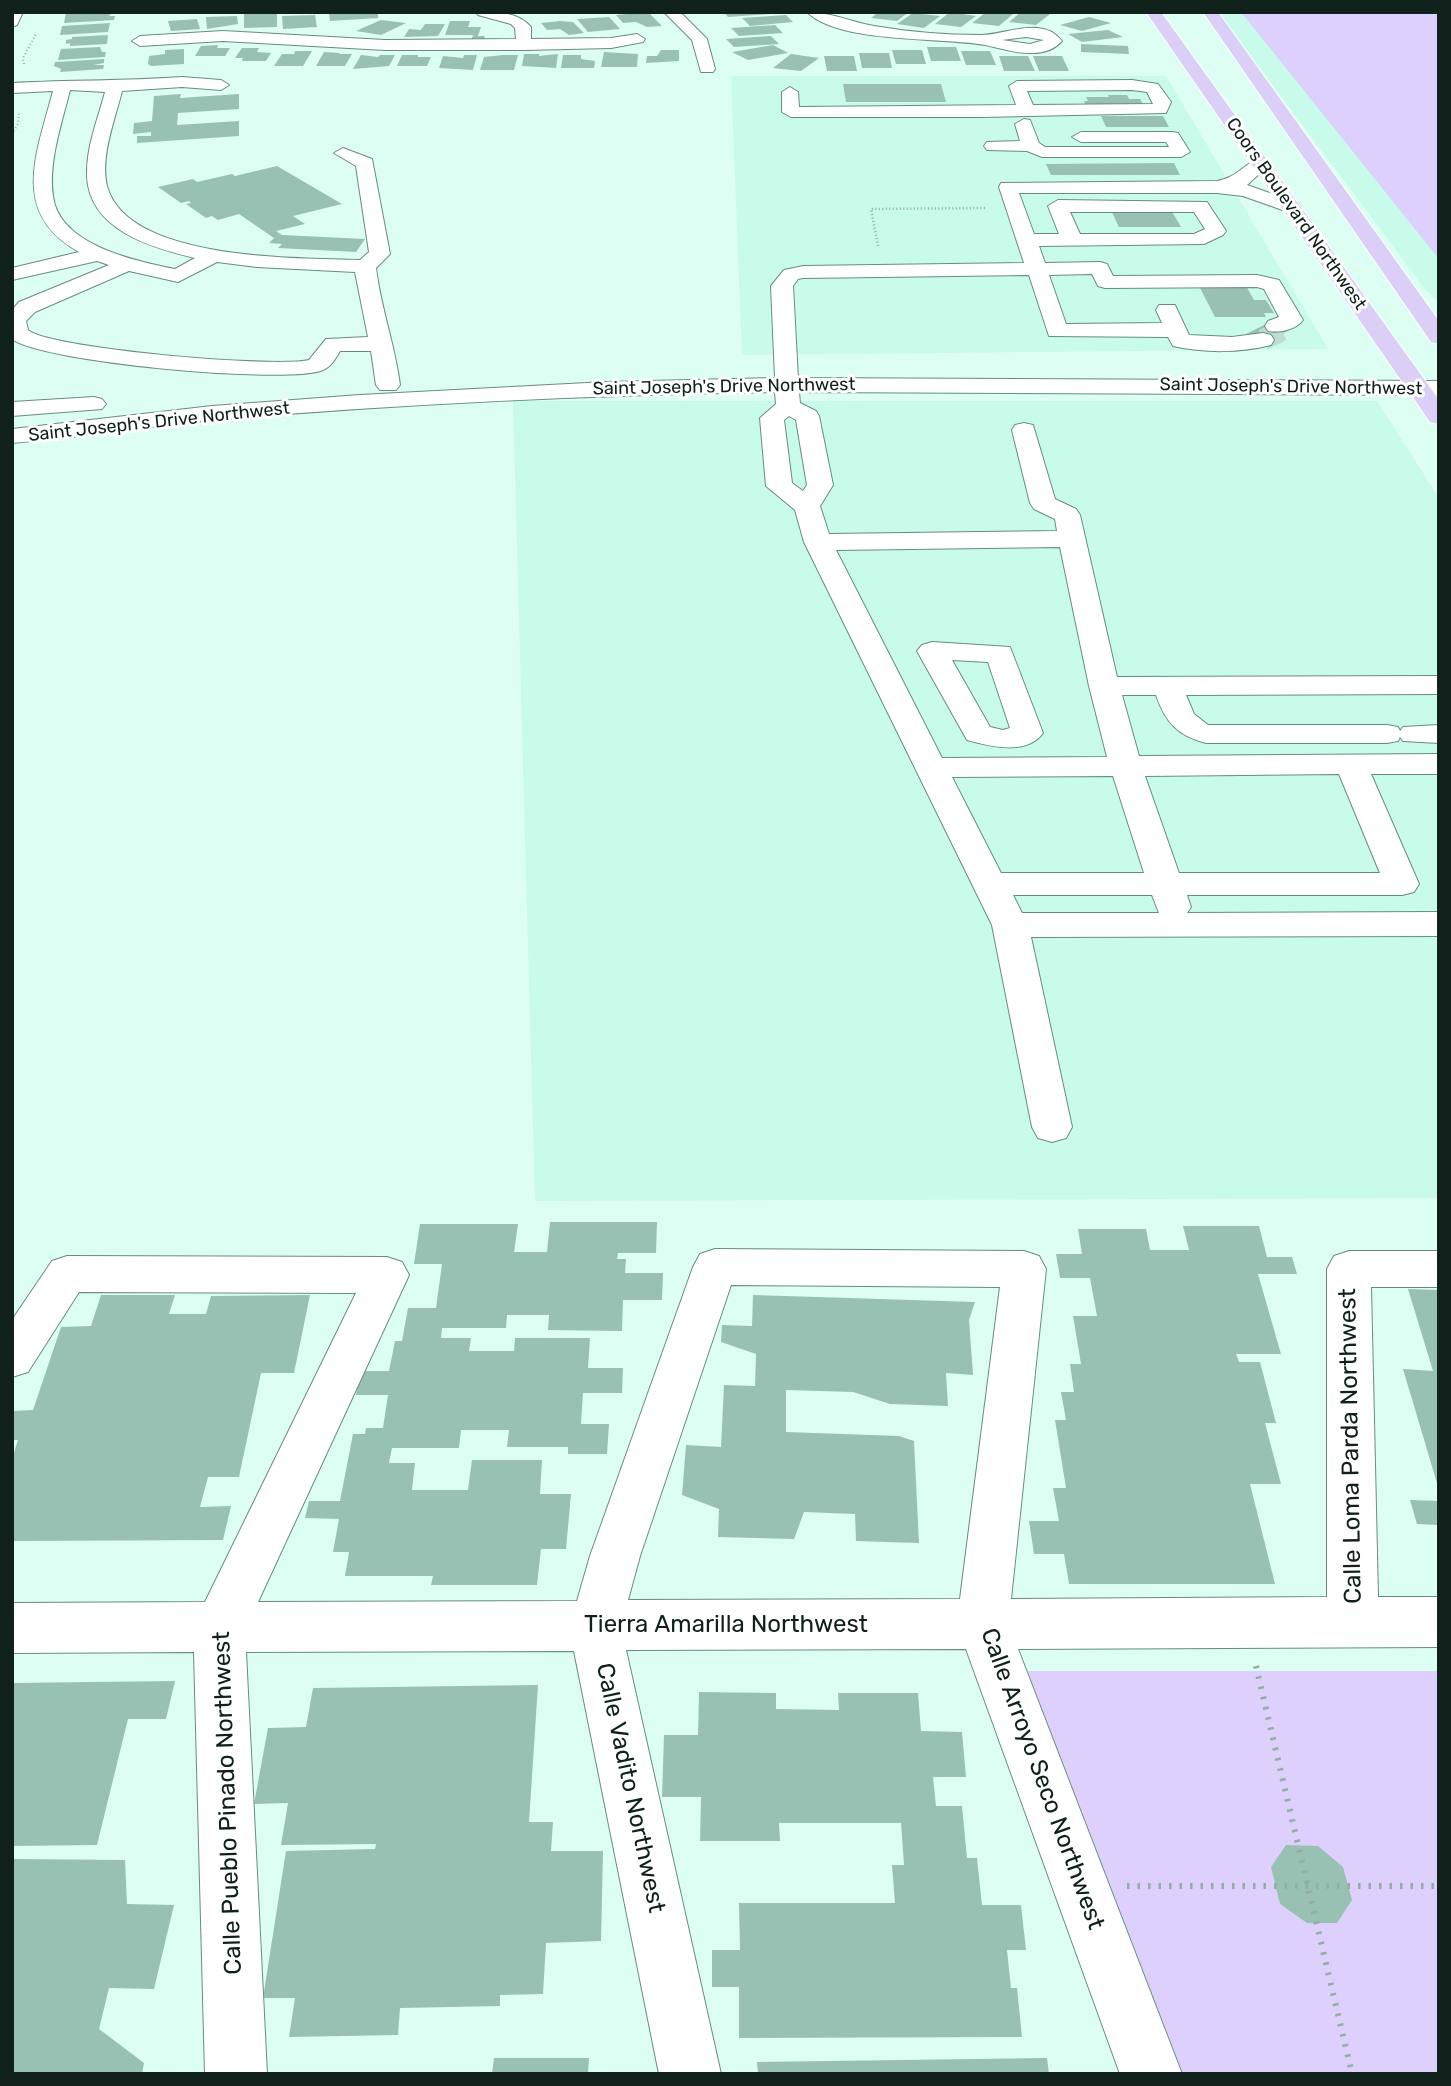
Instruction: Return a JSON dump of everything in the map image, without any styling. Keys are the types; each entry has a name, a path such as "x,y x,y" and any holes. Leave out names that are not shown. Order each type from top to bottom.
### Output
{"main road":[{"path":"1210,12 1439,337"},
{"name":"Coors Boulevard Northwest","path":"1151,13 1422,382 1439,417"},
{"path":"1234,70 1253,74"},
{"path":"1395,275 1439,311"}],"street":[{"path":"12,22 16,12"},
{"path":"483,12 516,20 523,27 524,45"},
{"path":"671,12 699,40 707,68"},
{"path":"819,20 917,36 985,40"},
{"path":"142,22 139,48 223,37 385,45 611,43 636,39"},
{"path":"860,45 917,36"},
{"path":"12,88 63,85 147,85 153,88 188,84 221,85"},
{"path":"63,85 45,206 58,226 91,250 126,265 178,275 218,257"},
{"path":"790,92 792,118 980,107 1027,110 1160,109 1162,102 1152,88 1132,85 994,86"},
{"path":"1017,86 1027,110"},
{"path":"115,87 91,166 100,194 114,216 141,235 190,252 218,257 365,266 380,254 365,163 343,153"},
{"path":"980,107 1037,269 1057,331 1182,337 1198,344 1250,343 1274,331 1272,284 1257,281 1105,282 1100,268 1037,269 791,274 782,286 787,387 772,418 779,486 807,506 818,542 1010,925 1052,1127"},
{"path":"993,146 1031,153 1181,152 1194,159 1200,172 1186,177 1054,179 1033,175 1031,153 1023,125 1030,120 1071,118 1081,137 1172,137 1181,152"},
{"path":"1217,187 1238,183 1261,164"},
{"path":"1008,187 1217,187 1246,191 1291,207"},
{"path":"1058,206 1200,206 1216,231 1197,240 1070,236 1058,206"},
{"path":"1026,240 1188,230 1190,224 1179,206"},
{"path":"12,265 91,250"},
{"path":"12,274 91,250"},
{"path":"126,265 27,307 15,320 20,337 60,347 145,360 273,369 302,369 317,365 334,344 383,344"},
{"path":"365,266 367,290 383,344 388,385"},
{"path":"1156,282 1182,337"},
{"name":"Saint Joseph's Drive Northwest","path":"12,436 262,410 603,390 1067,383 1232,388 1422,382 1439,371"},
{"name":"Saint Joseph's Drive Northwest","path":"12,409 284,389 622,373 787,387"},
{"path":"787,387 807,416 820,485 807,506"},
{"path":"1024,430 1043,503 1067,515 1104,686 1126,766 1179,925"},
{"path":"818,542 1072,540"},
{"path":"1104,686 1439,685"},
{"path":"1168,686 1178,715 1194,732 1413,734"},
{"path":"930,768 1008,754 1126,766 1439,764"},
{"path":"989,884 1402,884 1351,765"},
{"path":"1010,925 1439,924"},
{"name":"Calle Vadito Northwest","path":"690,2074 595,1626 615,1556 715,1267 1024,1269"},
{"name":"Calle Arroyo Seco Northwest","path":"1024,1269 983,1624 1151,2074"},
{"name":"Calle Loma Parda Northwest","path":"1353,1623 1349,1269 1439,1269"},
{"name":"Calle Pueblo Pinado Northwest","path":"12,1358 67,1274 387,1275 219,1628 236,2074"},
{"name":"Tierra Amarilla Northwest","path":"12,1628 1439,1622"}],"path":[{"path":"26,72 23,58 37,28"},
{"path":"878,246 871,209 1015,208"},
{"path":"1246,1623 1352,2074"},
{"path":"1081,1886 1439,1886"}],"shaded area":[{"path":"1218,12 1439,12 1439,302 1425,289"},
{"path":"1241,12 1439,12 1439,259"},
{"path":"731,76 1166,76 1328,349 742,355"},
{"path":"513,401 1377,401 1439,498 1439,1198 535,1201"},
{"path":"1011,1671 1439,1671 1439,2074 1168,2074"}],"building":[{"path":"112,12 109,16 115,16 114,20 64,23 66,13"},
{"path":"329,12 378,13 378,18 330,21"},
{"path":"648,12 662,26 647,27 636,22 623,23 616,15"},
{"path":"724,12 770,12 770,14 728,17"},
{"path":"879,12 909,12 897,21 871,18"},
{"path":"950,12 976,16 961,27 935,24"},
{"path":"986,12 1013,14 999,26 972,23"},
{"path":"1021,12 1050,14 1036,25 1009,22"},
{"path":"277,13 277,27 244,28 244,14"},
{"path":"913,13 940,16 924,28 897,24"},
{"path":"315,15 317,27 283,29 282,16"},
{"path":"786,15 793,22 750,26 742,18"},
{"path":"237,16 238,24 207,29 206,17"},
{"path":"609,17 620,29 588,32 577,19"},
{"path":"1089,17 1111,23 1082,31 1060,25"},
{"path":"197,19 200,29 171,31 168,21"},
{"path":"381,20 406,23 381,35 356,31"},
{"path":"450,21 470,21 468,27 481,27 478,36 485,36 483,41 471,41 473,35 445,35"},
{"path":"573,22 584,33 569,35 560,29 547,30 541,23"},
{"path":"110,23 108,32 60,35 62,26"},
{"path":"425,24 445,24 438,36 404,37 409,29 421,30"},
{"path":"775,25 783,33 739,36 731,28"},
{"path":"1108,30 1123,37 1082,42 1068,34"},
{"path":"108,35 107,44 66,44 66,40 72,37"},
{"path":"771,36 779,44 734,47 726,39"},
{"path":"1081,44 1128,46 1129,54 1081,52"},
{"path":"218,45 217,48 230,48 225,56 195,56 201,46"},
{"path":"773,45 788,53 748,60 732,52"},
{"path":"100,47 102,52 106,52 105,57 58,60 61,49"},
{"path":"927,47 956,47 961,61 931,61"},
{"path":"242,48 259,48 257,52 271,53 266,61 242,61 243,58 235,58"},
{"path":"184,49 184,64 148,64 149,56 165,54 165,50"},
{"path":"661,50 679,50 679,61 646,63 647,56 657,56"},
{"path":"892,50 922,50 926,64 896,64"},
{"path":"295,51 312,51 303,66 274,66 282,54 294,54"},
{"path":"961,51 990,51 996,65 966,65"},
{"path":"324,52 352,54 345,66 316,66"},
{"path":"604,52 638,54 637,67 601,67"},
{"path":"859,53 889,53 892,68 862,68"},
{"path":"524,54 558,54 556,68 522,66"},
{"path":"791,54 819,58 801,71 773,68"},
{"path":"361,55 395,55 389,66 353,69"},
{"path":"402,55 431,57 427,66 397,66"},
{"path":"464,55 477,55 473,70 439,68 443,56 463,58"},
{"path":"518,55 514,70 480,70 484,57"},
{"path":"563,55 581,55 581,59 595,61 594,68 561,68"},
{"path":"824,56 854,56 857,71 827,71"},
{"path":"999,56 1028,56 1035,71 1004,71"},
{"path":"1033,56 1062,56 1069,71 1039,71"},
{"path":"104,59 104,63 93,65 104,65 103,69 60,72 61,69 54,66 55,62"},
{"path":"843,84 941,84 946,102 846,102"},
{"path":"181,94 180,98 239,94 239,109 178,113 177,125 239,121 239,136 137,143 137,136 151,136 151,132 133,134 134,123 152,121 154,96"},
{"path":"1108,95 1127,95 1129,99 1140,99 1144,106 1086,107 1086,97 1109,97"},
{"path":"1101,116 1163,116 1169,127 1106,127"},
{"path":"1174,163 1180,175 1051,175 1046,164"},
{"path":"277,166 342,204 293,216 305,224 276,231 282,235 365,239 356,252 278,248 282,244 269,243 274,238 239,214 218,220 212,216 206,218 186,204 191,203 189,201 181,203 158,187 193,179 197,182 232,174 235,176"},
{"path":"1111,210 1171,210 1181,227 1119,227"},
{"path":"1198,284 1245,284 1254,300 1266,300 1274,313 1264,313 1266,317 1215,317"},
{"path":"1268,323 1289,330 1267,342 1246,334"},
{"path":"550,1222 657,1222 656,1253 618,1253 617,1259 626,1259 625,1273 663,1273 662,1300 623,1300 622,1331 548,1330 549,1315 507,1315 506,1328 442,1328 441,1338 471,1338 469,1351 514,1351 515,1338 590,1338 588,1368 623,1368 622,1393 583,1393 581,1424 609,1424 607,1454 568,1454 568,1447 507,1447 509,1430 461,1430 459,1448 392,1448 389,1463 415,1463 412,1490 468,1490 472,1460 542,1460 540,1494 571,1494 566,1549 541,1549 537,1585 431,1585 433,1576 345,1576 349,1552 333,1552 339,1519 305,1518 309,1501 340,1501 353,1434 365,1434 366,1428 383,1428 388,1395 356,1395 361,1371 389,1371 395,1341 402,1341 408,1308 436,1308 442,1264 414,1264 420,1224 518,1224 514,1252 547,1252"},
{"path":"1183,1226 1259,1226 1267,1257 1292,1257 1297,1274 1258,1274 1281,1354 1236,1354 1239,1362 1260,1362 1276,1423 1265,1423 1281,1484 1250,1484 1275,1584 1069,1584 1064,1554 1034,1554 1029,1521 1059,1521 1053,1488 1066,1488 1055,1420 1066,1420 1061,1392 1074,1392 1070,1364 1081,1364 1073,1316 1097,1316 1090,1278 1060,1278 1056,1254 1082,1254 1078,1229 1146,1229 1150,1250 1189,1250"},
{"path":"1408,1289 1439,1290 1439,1490 1403,1369 1433,1371"},
{"path":"101,1295 175,1295 169,1314 206,1314 211,1296 310,1295 294,1373 261,1373 239,1477 208,1477 200,1507 231,1506 223,1540 12,1541 12,1459 18,1440 12,1440 12,1411 33,1410 61,1327 91,1326"},
{"path":"753,1295 975,1302 969,1320 973,1375 946,1373 948,1406 890,1404 853,1392 786,1390 786,1432 899,1436 914,1441 919,1543 856,1541 855,1514 804,1512 794,1539 718,1537 719,1509 682,1495 686,1445 721,1447 724,1385 755,1386 756,1354 721,1342 722,1325 752,1326"},
{"path":"1410,1500 1439,1501 1439,1525 1417,1524"},
{"path":"175,1681 166,1719 128,1719 97,1845 12,1846 12,1683"},
{"path":"538,1685 529,1822 553,1822 551,1851 603,1851 601,1941 546,1943 543,1994 500,1995 500,2006 400,2008 398,2035 289,2037 295,1998 263,1998 286,1851 375,1849 376,1844 281,1845 288,1803 254,1804 268,1728 306,1727 313,1688"},
{"path":"699,1692 776,1693 776,1709 839,1710 838,1693 918,1693 921,1731 962,1732 966,1777 933,1777 936,1806 962,1806 967,1858 977,1858 982,1905 1021,1905 1026,1950 1007,1950 1011,1988 1017,1988 1022,2037 739,2038 739,1987 712,1987 712,1950 740,1950 739,1903 895,1903 892,1865 904,1865 901,1823 779,1823 780,1841 700,1841 701,1797 662,1797 664,1735 698,1735"},
{"path":"1286,1845 1318,1846 1343,1867 1352,1900 1337,1923 1307,1923 1280,1904 1271,1867"},
{"path":"12,1859 125,1860 127,1904 174,1905 154,1989 109,1988 99,2029 144,2063 142,2074 12,2074"},
{"path":"494,2058 589,2058 588,2074 492,2074"},
{"path":"1047,2058 1049,2074 758,2074 757,2062"}],"tunnel":[{"path":"1263,340 1285,329"}]}
